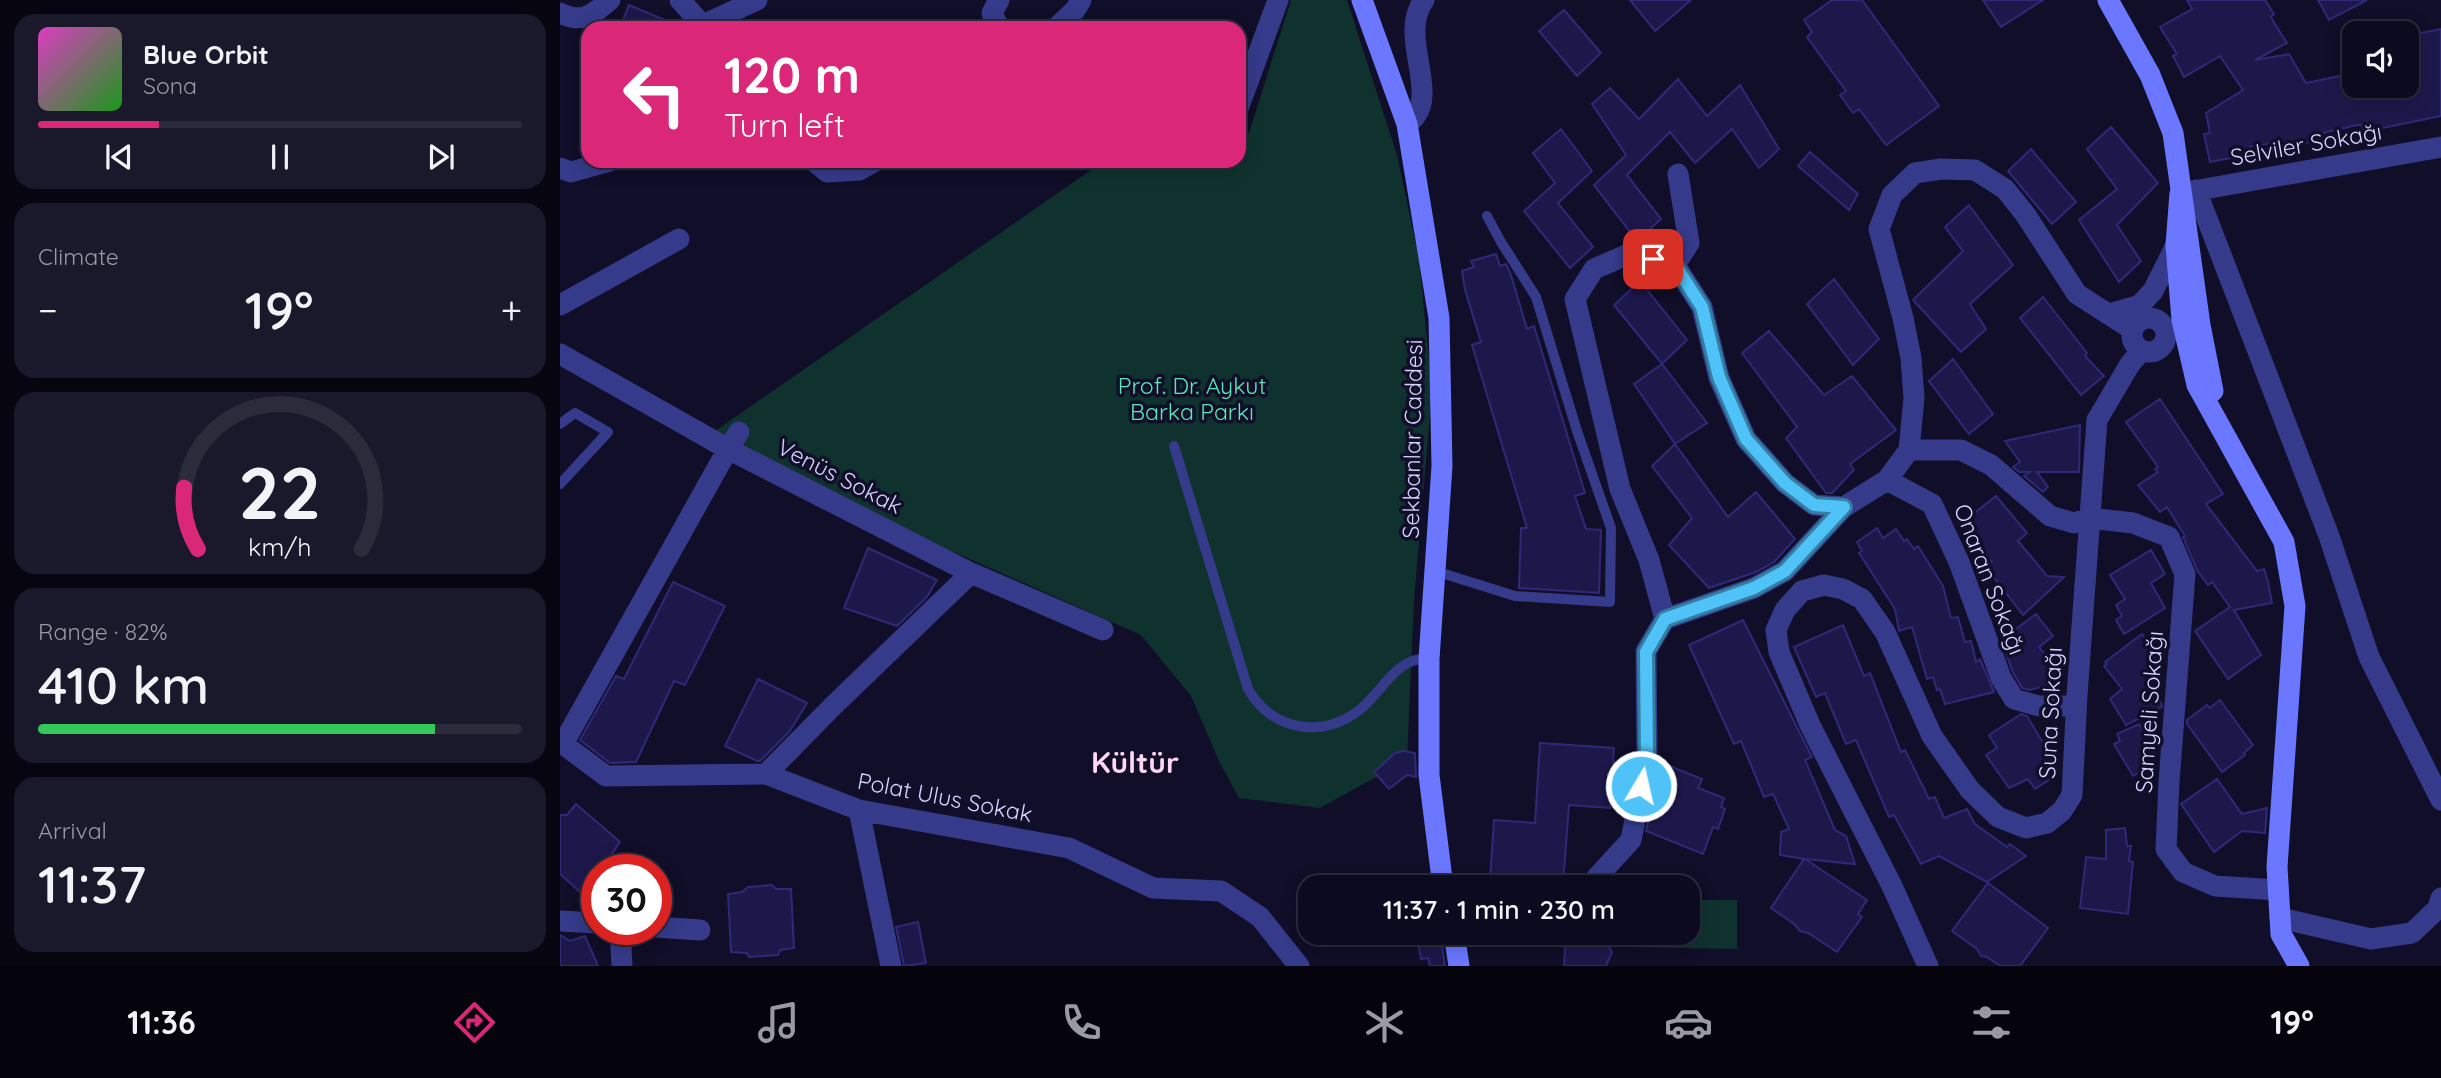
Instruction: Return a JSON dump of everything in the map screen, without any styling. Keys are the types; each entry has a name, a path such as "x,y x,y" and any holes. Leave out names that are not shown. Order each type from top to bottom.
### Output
{"main road":[{"name":"Sekbanlar Caddesi","path":"1362,0 1407,124 1439,318 1442,466 1429,659 1429,775 1442,875"},
{"path":"2108,0 2150,75 2173,133 2188,192 2189,328"},
{"path":"2188,192 2176,245 2189,328 2207,365 2217,421 2284,542 2295,606 2277,867 2281,934 2299,966"},
{"path":"1456,945 1459,966"}],"street":[{"path":"566,0 602,7"},
{"path":"680,0 699,21"},
{"path":"716,21 757,0"},
{"path":"996,21 992,13 999,0"},
{"path":"1063,21 1081,0"},
{"path":"1246,87 1278,0"},
{"path":"1407,124 1415,118 1421,107 1423,85 1414,37 1418,9 1424,0"},
{"path":"560,13 572,18 583,18 602,7"},
{"name":"Selviler Sokağı","path":"2188,192 2441,147"},
{"path":"560,168 571,172 585,168"},
{"path":"822,168 827,172 863,168"},
{"path":"1599,875 1631,840 1647,759 1646,652 1665,619 1754,588 1785,571 1844,507 1887,480 1909,450 1914,398 1911,358 1879,229 1892,195 1915,173 1941,169 1975,170 2005,189 2025,214 2077,294 2109,314 2141,324 2189,328"},
{"path":"1675,265 1689,243 1678,174"},
{"path":"2188,192 2329,536 2369,657 2441,800"},
{"path":"560,305 679,239"},
{"path":"2109,314 2140,305 2153,291 2176,245"},
{"path":"1665,619 1649,560 1620,489 1575,299 1594,269 1631,253 1675,265 1702,307 1719,377 1746,439 1785,483 1814,505 1844,507"},
{"path":"2141,324 2160,322 2163,327 2165,338 2151,349"},
{"path":"2141,324 2134,344 2151,349 2189,328"},
{"name":"Suna Sokağı","path":"1802,591 1824,585 1843,589 1862,599 1885,632 1933,736 1970,790 1998,817 2026,828 2047,822 2062,811 2072,795 2097,420 2130,364 2151,349"},
{"name":"Venüs Sokak","path":"560,354 734,440 971,573 1103,630"},
{"name":"Polat Ulus Sokak","path":"734,440 563,744 606,776 766,774 859,810 1069,848 1153,888 1221,891 1260,916 1299,966"},
{"path":"1909,450 1961,450 1991,466 2050,516 2074,523 2090,518"},
{"name":"Onaran Sokağı","path":"1887,480 1932,504 1967,584 2001,678 2014,699 2039,706 2076,706"},
{"name":"Samyeli Sokağı","path":"2090,518 2133,523 2169,537 2185,574 2166,849 2183,872 2215,886 2278,890"},
{"path":"1785,571 1802,591 1785,610 1776,630 1779,652 1810,725 1892,886 1928,966"},
{"path":"766,774 832,706 971,573"},
{"path":"859,810 891,966"},
{"path":"2280,919 2371,939 2412,933 2438,908 2441,898"},
{"path":"560,921 581,922"},
{"path":"672,928 700,930"},
{"path":"621,945 622,966"}],"lane":[{"path":"1435,571 1516,596 1610,602 1611,528 1577,431 1536,297 1487,216"},
{"path":"560,424 575,413 608,432 560,484"},
{"path":"1174,446 1248,689 1271,716 1281,722 1304,728 1331,724 1360,710 1407,663 1415,659 1429,659"}],"green space":[{"name":"Prof. Dr. Aykut Barka Parkı","path":"1291,0 1347,0 1397,155 1419,259 1432,391 1414,600 1407,760 1320,808 1239,798 1219,761 1191,696 1141,635 911,533 715,431 1094,168 1246,168 1246,133 1249,133"},
{"path":"1700,900 1737,900 1737,949 1635,947 1700,945"}],"building":[{"path":"1630,0 1691,0 1655,31"},
{"path":"1832,0 1862,0 1939,106 1886,145 1859,109 1853,113 1840,95 1846,91 1807,37 1812,32 1804,20"},
{"path":"1983,0 2043,0 2001,27"},
{"path":"2187,0 2265,0 2274,14 2271,17 2273,21 2287,43 2255,60 2289,54 2306,83 2342,76 2342,98 2419,98 2419,33 2441,29 2441,116 2363,132 2362,125 2357,125 2323,133 2325,139 2282,148 2281,142 2249,147 2251,154 2210,162 2204,134 2210,133 2206,113 2243,90 2220,56 2184,77 2173,56 2177,54 2160,27 2192,9"},
{"path":"2318,0 2367,0 2329,20"},
{"path":"629,5 667,21 623,21"},
{"path":"1564,10 1601,53 1577,76 1539,31"},
{"path":"1678,79 1707,116 1740,85 1779,149 1759,168 1732,129 1695,163 1670,132 1627,175 1661,219 1637,241 1594,185 1626,155 1592,104 1610,88 1639,119"},
{"path":"2111,127 2158,183 2117,225 2141,261 2119,282 2079,220 2117,189 2087,149"},
{"path":"1561,129 1592,171 1558,203 1593,247 1570,268 1524,211 1555,183 1533,153"},
{"path":"2031,149 2076,202 2052,224 2008,171"},
{"path":"1810,152 1858,194 1849,210 1798,166"},
{"path":"1969,205 2013,265 1970,304 1986,329 1961,352 1913,300 1963,251 1945,227"},
{"path":"1496,254 1500,266 1506,264 1511,275 1527,329 1534,326 1585,493 1575,496 1586,529 1601,530 1599,593 1519,588 1521,528 1527,528 1472,345 1481,342 1462,271 1474,267 1471,261"},
{"path":"1834,279 1879,339 1853,365 1807,304"},
{"path":"1640,281 1687,340 1662,364 1614,305"},
{"path":"2043,297 2087,353 2085,356 2104,376 2081,395 2020,318"},
{"path":"1769,331 1824,395 1852,376 1896,430 1850,464 1854,470 1832,493 1826,493 1786,438 1797,427 1742,353"},
{"path":"1953,359 1993,414 1969,434 1929,381"},
{"path":"1662,364 1707,423 1675,444 1634,384"},
{"path":"2160,399 2223,494 2206,504 2257,571 2264,569 2268,582 2272,603 2234,610 2261,655 2228,679 2195,631 2230,607 2212,582 2208,585 2197,570 2183,537 2185,536 2167,507 2160,512 2138,485 2158,472 2155,469 2158,467 2126,422"},
{"path":"2080,425 2079,472 2037,472 2048,487 2043,492 2024,476 2030,472 2019,472 2013,467 2020,462 2005,441"},
{"path":"1675,444 1728,517 1756,492 1795,539 1774,562 1756,572 1709,588 1669,545 1692,518 1652,466"},
{"path":"1996,496 2027,533 2018,541 2047,576 2064,577 2023,615 1986,567 1992,562 1975,543 1979,540 1963,522"},
{"path":"1877,528 1883,538 1896,529 1914,549 1918,546 1943,586 1951,618 1958,617 1965,642 1971,641 1976,662 1980,659 1994,692 1945,704 1933,677 1927,679 1912,627 1899,631 1895,609 1859,553 1862,551 1857,542"},
{"path":"868,548 937,580 927,597 897,626 844,608"},
{"path":"2151,550 2165,574 2151,583 2165,608 2124,634 2116,620 2122,616 2116,605 2125,599 2110,575"},
{"path":"673,582 725,606 685,685 674,681 636,762 610,763 580,740 616,676 624,679"},
{"path":"2036,614 2053,636 2039,647 2061,675 2048,685 2029,690 2022,688 2013,672 2001,640"},
{"path":"1743,620 1812,757 1805,760 1835,830 1846,836 1855,864 1805,859 1867,900 1858,914 1862,917 1837,952 1808,933 1800,931 1771,908 1804,859 1780,855 1781,832 1789,829 1773,794 1764,797 1741,741 1734,744 1689,645"},
{"path":"1843,625 1864,676 1870,673 1901,752 1905,750 1929,799 1935,797 1944,818 1967,809 1975,824 2007,847 2010,844 2026,856 1987,882 1939,856 1921,864 1894,815 1889,817 1856,740 1846,744 1825,693 1816,697 1794,647"},
{"path":"2142,634 2157,654 2154,657 2158,662 2143,673 2160,697 2162,707 2126,725 2110,699 2122,689 2104,666 2107,664 2105,662"},
{"path":"758,679 807,703 790,731 760,761 725,746"},
{"path":"2220,700 2253,745 2245,755 2222,772 2187,724 2187,720 2207,705 2210,708"},
{"path":"2021,714 2027,716 2054,761 2050,763 2058,774 2035,789 2028,779 2009,788 1986,755 1997,748 1989,735"},
{"path":"2139,724 2155,753 2150,756 2155,763 2133,776 2114,744 2120,741 2117,734"},
{"path":"1540,743 1614,748 1610,808 1569,805 1564,875 1490,875 1494,820 1535,823"},
{"path":"1395,753 1415,753 1416,777 1407,775 1389,789 1374,772"},
{"path":"1660,762 1702,779 1698,788 1724,798 1721,807 1725,809 1718,829 1713,827 1703,854 1646,831"},
{"path":"2217,779 2242,814 2267,808 2265,833 2242,831 2214,852 2181,804"},
{"path":"576,804 620,842 612,854 581,854 579,891 560,874 560,815 567,815"},
{"path":"2125,828 2127,846 2131,846 2129,861 2133,862 2128,914 2080,908 2086,857 2106,859 2106,830"},
{"path":"1988,883 2048,928 2020,966 2000,966 1981,956 1977,949 1952,931"},
{"path":"772,885 776,889 791,889 794,948 780,950 778,955 749,957 747,953 731,952 728,894 742,892 748,887"},
{"path":"918,922 926,963 904,966 896,927"},
{"path":"560,935 570,941 581,937 581,945 589,945 598,966 560,966"},
{"path":"1418,945 1442,945 1445,966 1430,966 1428,958 1421,959"},
{"path":"1608,945 1612,952 1606,966 1564,966 1565,946"}],"district":[{"name":"Kültür","path":"1135,762"}],"route":[{"path":"1641,786 1647,759 1646,652 1665,619 1754,588 1785,571 1844,507 1814,505 1785,483 1746,439 1719,377 1702,307 1675,265 1653,259"}]}
